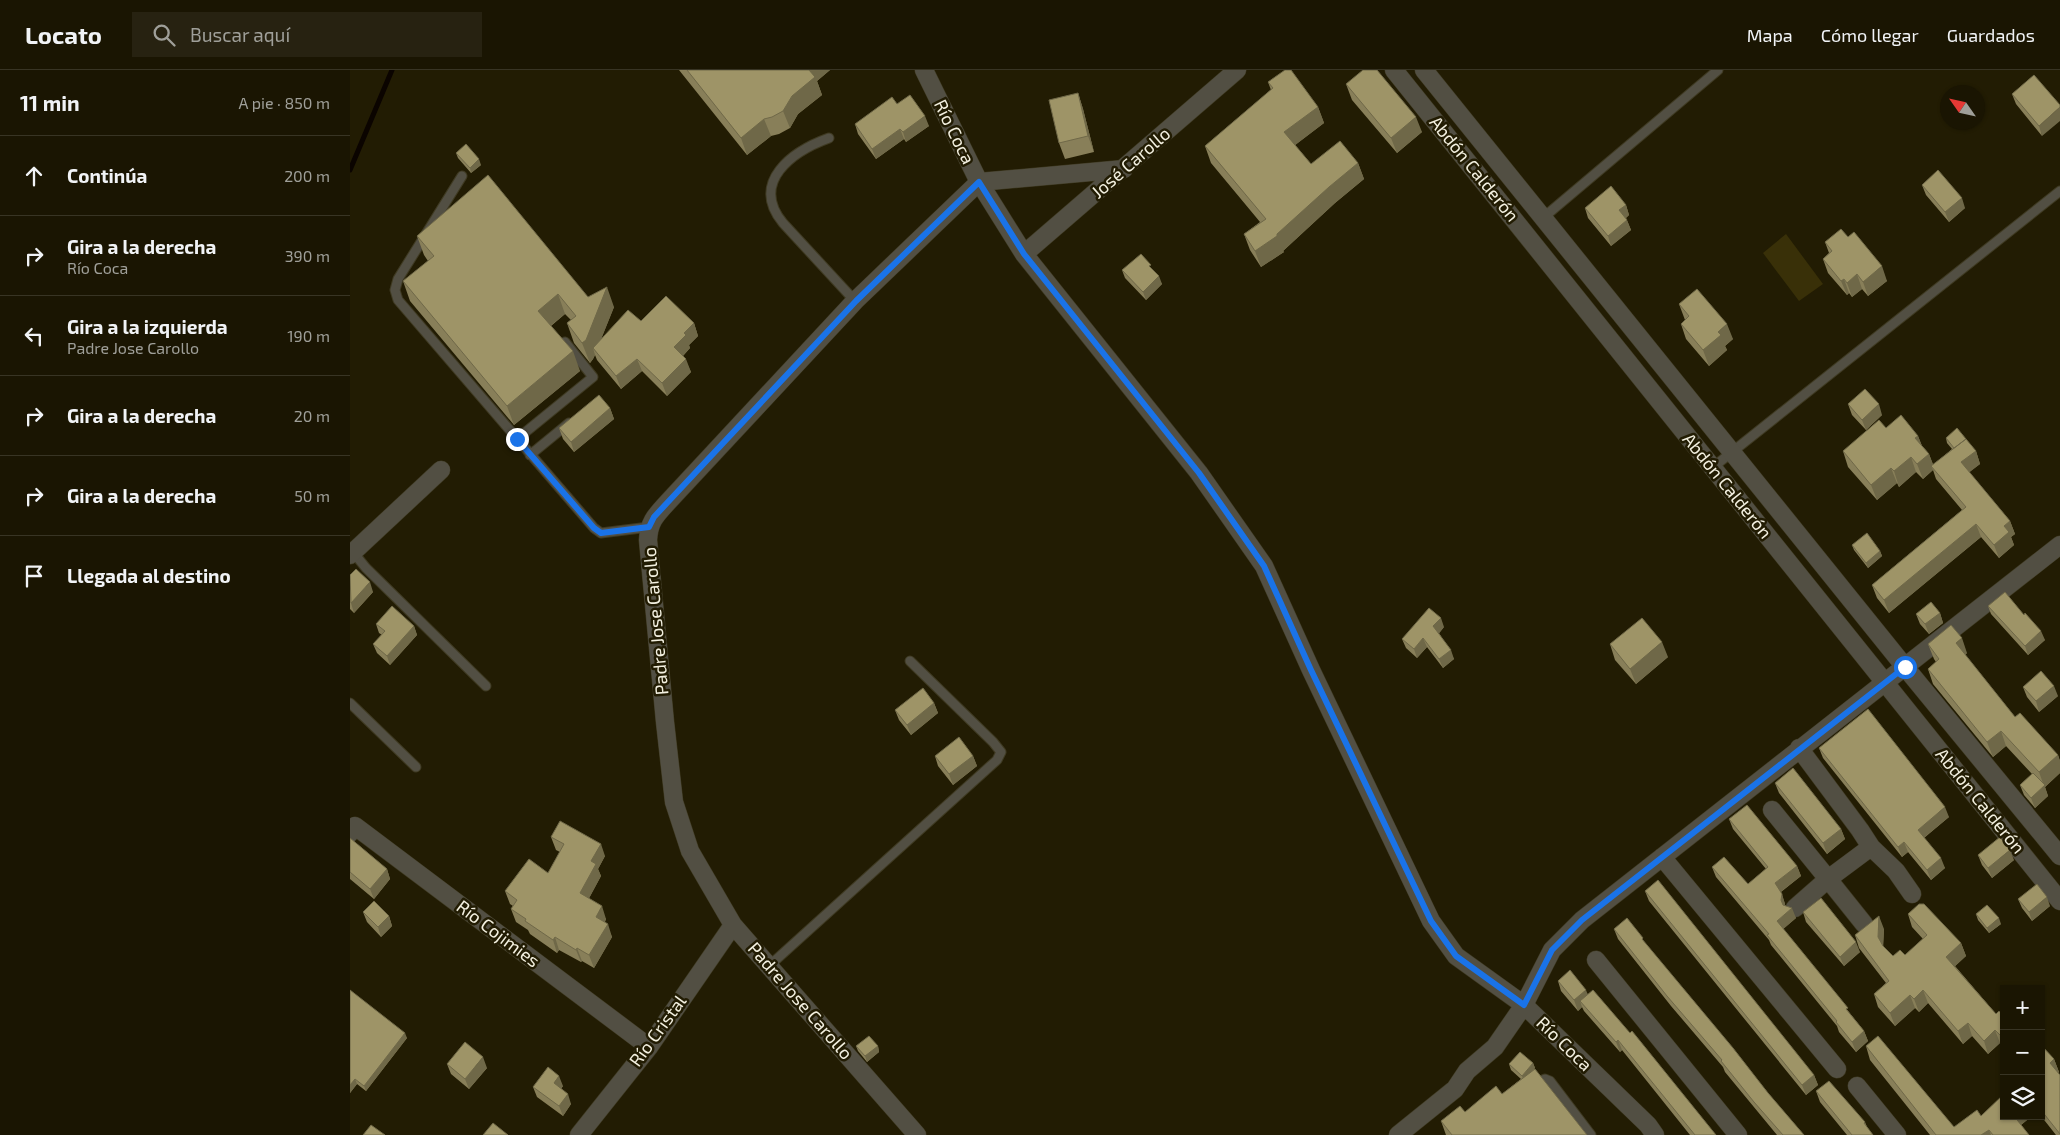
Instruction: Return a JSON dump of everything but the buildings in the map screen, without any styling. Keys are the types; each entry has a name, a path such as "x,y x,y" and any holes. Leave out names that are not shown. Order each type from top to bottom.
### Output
{"street":[{"name":"Río Coca","path":"924,70 979,182 1024,254 1199,473 1264,566 1311,670 1431,921 1456,956 1524,1005 1648,1125 1655,1135"},
{"name":"José Carollo","path":"1024,254 1237,70"},
{"name":"Abdón Calderón","path":"1394,70 2060,900"},
{"name":"Abdón Calderón","path":"1424,70 1905,667 2060,856"},
{"path":"979,182 1124,169"},
{"name":"Padre Jose Carollo","path":"917,1135 733,924 690,851 674,802 648,540 649,527 654,517 856,301 979,182"},
{"path":"351,553 440,470"},
{"path":"1398,1135 1455,1089 1467,1071 1495,1047 1524,1005 1552,950 1582,920 2060,545"},
{"path":"1799,748 1871,847 1896,871 1912,894"},
{"path":"1772,810 1864,924"},
{"name":"Río Cojimies","path":"352,827 649,1047"},
{"path":"1795,908 1871,847"},
{"path":"1662,857 1837,1069"},
{"name":"Río Cristal","path":"579,1135 649,1047 733,924"},
{"path":"1596,960 1738,1135"},
{"path":"1857,1086 1897,1135"}],"lane":[{"path":"1544,217 1718,70"},
{"path":"829,138 806,147 788,160 775,178 770,199 774,212 783,223 856,301"},
{"path":"462,176 398,279 395,290 398,300 594,528 601,533 649,527"},
{"path":"1712,468 2060,191"},
{"path":"517,439 592,378 566,342"},
{"path":"530,455 574,418"},
{"path":"351,553 486,686"},
{"path":"769,966 997,760 1001,752 910,661"},
{"path":"350,703 416,767"},
{"path":"1527,1088 1545,1079 1550,1081 1591,1135"}],"shaded area":[{"path":"1786,234 1823,284 1799,301 1763,253"}],"waterway":[{"path":"350,170 392,70"}],"route":[{"path":"517,439 594,528 601,533 622,532 649,527 654,517 856,301 979,182 1024,254 1199,473 1264,566 1311,670 1431,921 1456,956 1524,1005 1552,950 1582,920 1799,748 1905,667"}]}
